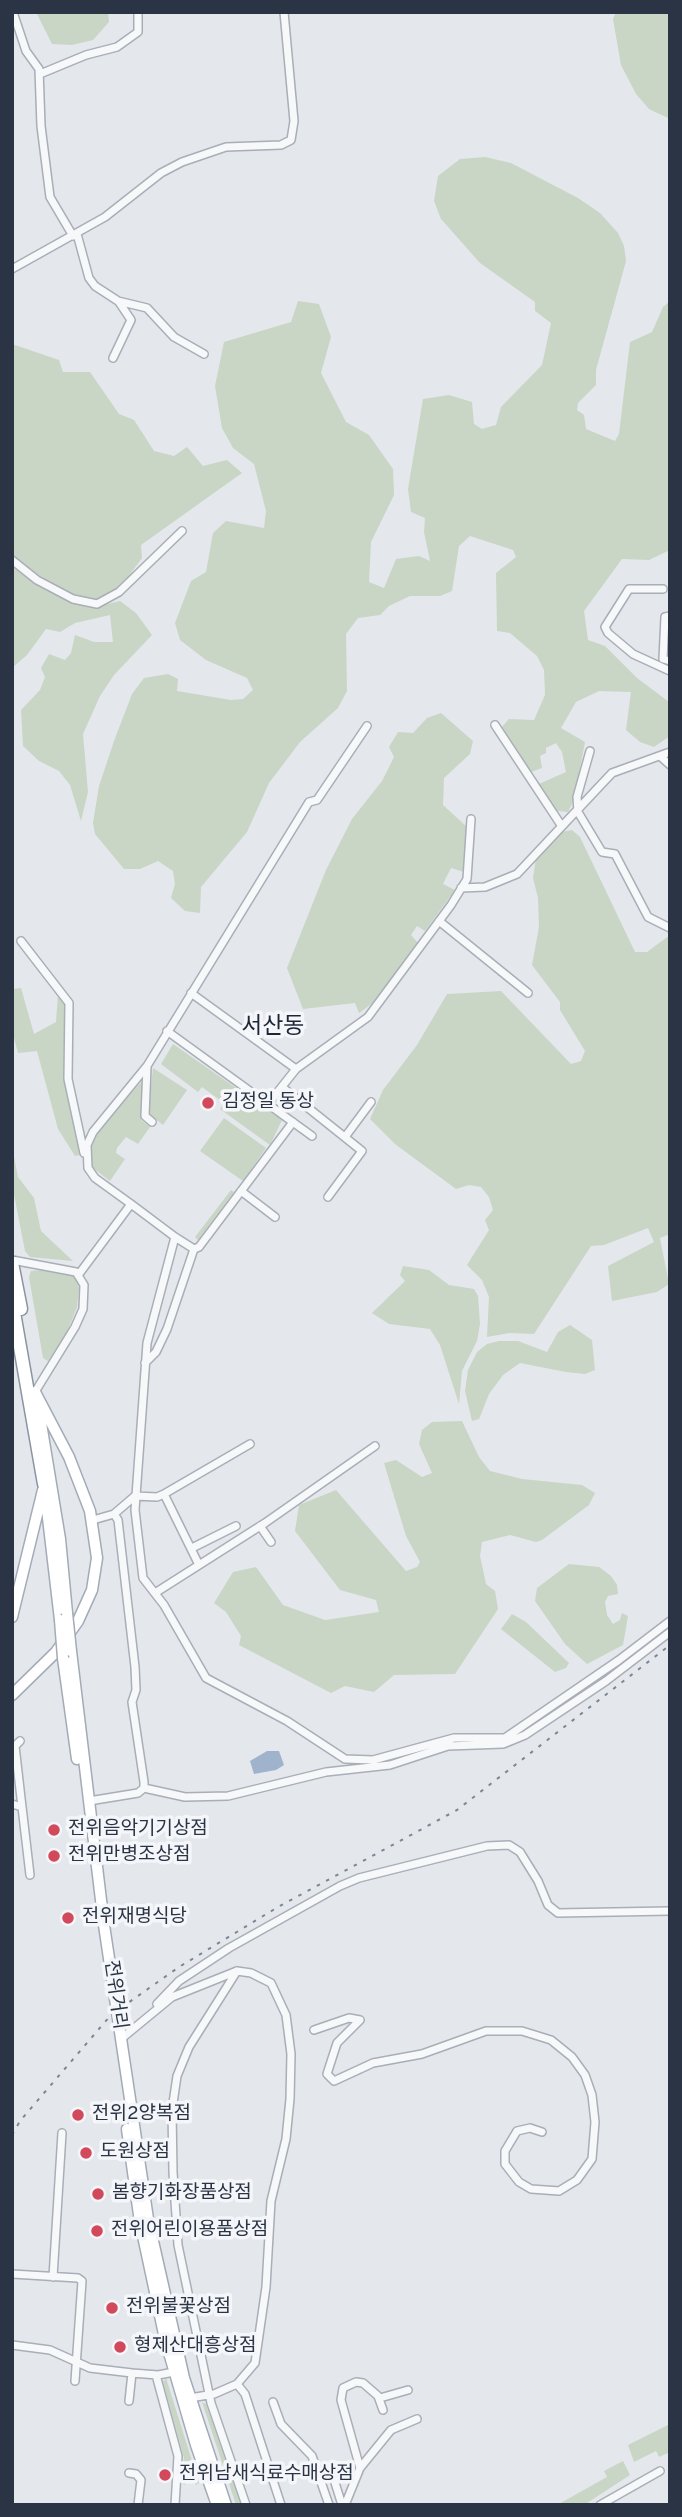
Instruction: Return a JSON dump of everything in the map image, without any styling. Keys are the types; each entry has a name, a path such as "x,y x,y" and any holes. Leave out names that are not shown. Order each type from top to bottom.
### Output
{"highway":[{"path":"12,1261 35,1392"},
{"path":"12,1301 44,1484"}],"main road":[{"path":"12,1695 56,1652 86,1607 97,1558 93,1520 69,1457 35,1392"},
{"name":"전위거리","path":"35,1392 56,1513 67,1654 133,2178 174,2372 217,2505"},
{"path":"12,1617 44,1484"},
{"name":"전위거리","path":"44,1484 64,1616"},
{"name":"전위거리","path":"67,1654 120,2039 151,2238 190,2398 226,2505"}],"street":[{"path":"13,12 26,51 40,74 41,126 50,197 75,235 89,278 95,286 118,301 147,308 174,337 204,354"},
{"path":"40,74 86,55 117,47 138,32 138,12"},
{"path":"12,269 105,217 161,173 182,162 226,147 281,145 291,140 294,121 284,12"},
{"path":"113,358 131,320 118,301"},
{"path":"12,560 37,580 73,599 97,604 119,593 182,531"},
{"path":"663,589 629,589 605,626 633,654 670,671"},
{"path":"670,616 665,617 663,659 670,661"},
{"path":"495,725 561,825"},
{"path":"86,1157 87,1145 102,1118 147,1066 309,802 317,800 368,726"},
{"path":"590,751 577,797 578,812 603,852 615,854 648,917 670,928"},
{"path":"461,888 485,887 517,874 612,773 666,759 670,752"},
{"path":"268,1104 296,1069 368,1017 439,921 461,888 469,869 471,819"},
{"path":"439,921 528,993"},
{"path":"21,941 69,1003 68,1079 88,1168 95,1178 194,1249"},
{"path":"191,993 296,1069"},
{"path":"167,1031 312,1136"},
{"path":"147,1066 145,1116 152,1122"},
{"path":"282,1087 362,1151 328,1197"},
{"path":"345,1137 371,1102"},
{"path":"145,1363 156,1352 167,1329 194,1249 199,1247 293,1122"},
{"path":"241,1191 275,1216"},
{"path":"79,1274 131,1204"},
{"path":"175,1237 147,1343 145,1396 135,1496 143,1578 205,1678 287,1721 345,1759 373,1760 454,1738 506,1738 619,1660 670,1621"},
{"path":"12,1261 79,1274"},
{"path":"35,1392 65,1345 83,1309 84,1285 79,1274"},
{"path":"93,1520 114,1514 135,1496 158,1497 250,1444"},
{"path":"155,1594 260,1526 375,1446"},
{"path":"164,1494 199,1565"},
{"path":"114,1514 123,1549 135,1667 136,1690 132,1702 144,1788"},
{"path":"192,1548 236,1526"},
{"path":"260,1526 271,1542"},
{"path":"89,1801 138,1793 144,1788 203,1798 345,1770 390,1765 448,1746 503,1744 525,1735 606,1681 670,1632"},
{"path":"20,1741 15,1746 30,1875"},
{"path":"345,1759 345,1770"},
{"path":"12,1804 22,1807"},
{"path":"120,2039 150,2013 179,1981 304,1904 359,1878 486,1846 509,1844 520,1852 538,1881 548,1905 558,1913 670,1911"},
{"path":"150,2013 185,1990 237,1971 263,1978 277,1990 287,2023 292,2074 286,2139 271,2201 268,2272 255,2363 237,2384 211,2395 190,2398"},
{"path":"237,1971 186,2053 175,2085 172,2110 178,2245 211,2403 246,2505"},
{"path":"314,2030 349,2018 360,2020 337,2043 327,2074 334,2081 360,2067 422,2054 486,2031 513,2029 551,2040 572,2057 584,2076 592,2095 595,2122 592,2159 577,2180 559,2191 531,2189 513,2177 505,2164 505,2151 517,2132 530,2129 542,2132"},
{"path":"53,2277 62,2133"},
{"path":"12,2274 78,2278 82,2281 75,2381"},
{"path":"12,2345 50,2350 78,2364 98,2370 156,2375 174,2372"},
{"path":"129,2402 132,2374"},
{"path":"156,2375 178,2456 175,2505"},
{"path":"360,2468 341,2393 348,2384 356,2382 369,2388 380,2398 383,2410"},
{"path":"237,2384 245,2394 281,2505"},
{"path":"380,2398 408,2390"},
{"path":"273,2402 281,2424 312,2456 329,2505"},
{"path":"344,2505 360,2468 391,2430 417,2419"},
{"path":"600,2505 660,2471"},
{"path":"129,2473 136,2474 141,2480 138,2505"},
{"path":"332,2473 344,2505"}],"green space":[{"path":"36,12 108,12 109,22 93,40 72,45 52,44"},
{"path":"616,12 670,12 670,119 649,109 636,94 621,65 613,19"},
{"path":"485,157 511,163 578,198 600,213 618,233 624,246 626,261 596,370 596,385 578,403 577,410 584,415 586,429 615,441 619,434 630,342 652,332 663,307 670,301 670,550 649,560 622,559 584,611 588,640 605,646 637,678 669,702 670,736 654,747 640,742 626,730 631,692 599,691 576,702 561,728 585,742 574,800 568,812 557,811 539,784 566,772 562,752 556,743 546,748 546,753 540,756 542,768 531,772 502,727 509,719 534,720 545,695 544,670 537,656 510,633 497,631 496,573 516,557 513,550 470,536 459,546 452,591 440,596 410,596 389,606 380,615 358,618 346,634 347,691 338,708 300,742 269,783 247,832 201,887 200,913 185,911 171,898 175,884 173,871 158,861 140,869 124,869 95,834 93,823 99,786 114,741 132,694 144,678 168,674 178,679 177,691 231,700 243,699 253,690 247,678 206,660 180,640 175,623 191,581 206,572 213,533 226,521 264,528 266,511 254,464 233,448 222,428 215,386 224,342 291,322 298,301 319,304 331,337 321,373 346,422 369,435 393,469 394,495 371,542 369,582 384,588 396,559 419,556 430,561 424,532 425,518 411,512 408,489 423,399 449,395 472,402 474,424 482,429 496,425 501,407 542,365 551,323 535,311 535,302 480,263 441,219 434,201 438,176 460,159"},
{"path":"12,344 59,360 63,372 90,372 119,414 134,420 154,451 174,456 187,447 203,466 227,460 242,473 141,545 142,558 128,577 110,594 95,600 76,596 37,574 12,554"},
{"path":"12,567 38,586 67,599 96,607 120,601 136,613 152,635 114,675 100,696 83,734 88,792 81,821 70,785 59,771 39,761 23,746 21,710 40,690 45,677 41,668 49,654 65,660 71,653 75,635 94,642 113,642 110,615 75,623 60,632 46,629 27,655 12,668"},
{"path":"441,713 473,741 470,754 444,778 443,805 467,827 464,872 451,868 443,884 455,890 425,931 417,926 411,935 418,943 377,1000 359,1013 355,1003 303,1009 287,968 326,870 352,819 382,781 394,757 389,747 398,732 413,733 427,718"},
{"path":"572,830 580,837 635,952 647,952 670,935 670,1234 660,1238 669,1284 657,1292 612,1301 608,1266 654,1242 648,1228 604,1245 591,1246 534,1334 509,1333 487,1337 489,1297 482,1280 467,1265 489,1230 485,1220 493,1210 489,1197 481,1187 469,1185 456,1189 395,1144 370,1119 383,1090 417,1045 447,994 501,991 571,1064 581,1061 585,1051 560,1010 560,1002 532,965 539,927 538,898 533,878 536,858 561,832"},
{"path":"21,988 34,1034 56,1022 58,994 66,1004 66,1073 80,1155 75,1156 58,1129 37,1051 18,1053 12,1030 12,989"},
{"path":"173,1044 282,1120 270,1145 220,1109 224,1103 202,1087 198,1092 161,1064"},
{"path":"153,1068 187,1090 163,1125 148,1113"},
{"path":"144,1079 141,1120 150,1127 138,1144 126,1137 117,1148 116,1153 125,1159 110,1181 93,1168 89,1150 99,1128"},
{"path":"224,1118 266,1148 243,1181 200,1151"},
{"path":"12,1146 18,1177 34,1198 41,1231 73,1261 30,1257 25,1251 12,1184"},
{"path":"231,1190 234,1192 198,1240 195,1237"},
{"path":"403,1266 429,1270 449,1285 474,1289 478,1296 480,1324 477,1341 462,1371 459,1404 440,1345 430,1329 389,1324 372,1313 405,1281 400,1275"},
{"path":"31,1271 70,1274 76,1277 79,1288 77,1307 66,1335 48,1361 43,1358 29,1277"},
{"path":"570,1325 592,1340 595,1370 585,1374 520,1363 503,1375 489,1394 479,1419 472,1421 465,1391 468,1370 477,1352 487,1344 518,1341 547,1352 558,1332"},
{"path":"462,1421 479,1457 490,1471 522,1479 582,1485 595,1493 589,1505 542,1540 536,1542 510,1535 482,1542 480,1556 486,1584 495,1591 498,1609 455,1674 394,1675 374,1692 345,1686 331,1693 239,1645 241,1636 226,1612 214,1603 233,1572 256,1567 283,1605 325,1620 379,1612 376,1600 340,1590 295,1531 299,1505 336,1490 406,1571 417,1567 420,1562 406,1536 384,1463 396,1460 422,1477 432,1473 419,1444 422,1430 432,1422"},
{"path":"569,1564 599,1567 611,1576 617,1585 618,1594 608,1596 605,1602 607,1615 613,1624 620,1620 622,1613 628,1616 623,1645 587,1664 565,1644 535,1601 537,1588"},
{"path":"512,1614 526,1622 569,1663 566,1668 555,1672 501,1629"},
{"path":"166,2378 199,2483 196,2485 186,2474 185,2485 181,2483 184,2458 163,2382"},
{"path":"202,2402 206,2404 241,2505 236,2505"},
{"path":"670,2424 670,2452 659,2457 656,2451 634,2462 628,2445"},
{"path":"623,2461 630,2475 584,2505 557,2505 607,2477 604,2471"}],"water":[{"path":"267,1751 279,1751 284,1765 276,1770 254,1774 250,1761"}],"railway":[{"path":"12,2135 20,2121 111,2015 179,1967 278,1907 457,1810 670,1645"}],"place":[{"name":"김정일 동상","path":"208,1103"},
{"name":"전위음악기기상점","path":"54,1830"},
{"name":"전위만병조상점","path":"54,1856"},
{"name":"전위재명식당","path":"68,1918"},
{"name":"전위2양복점","path":"78,2115"},
{"name":"도원상점","path":"86,2153"},
{"name":"봄향기화장품상점","path":"98,2194"},
{"name":"전위어린이용품상점","path":"97,2231"},
{"name":"전위불꽃상점","path":"112,2308"},
{"name":"형제산대흥상점","path":"120,2347"},
{"name":"전위남새식료수매상점","path":"165,2475"}],"district":[{"name":"서산동","path":"273,1028"}]}
